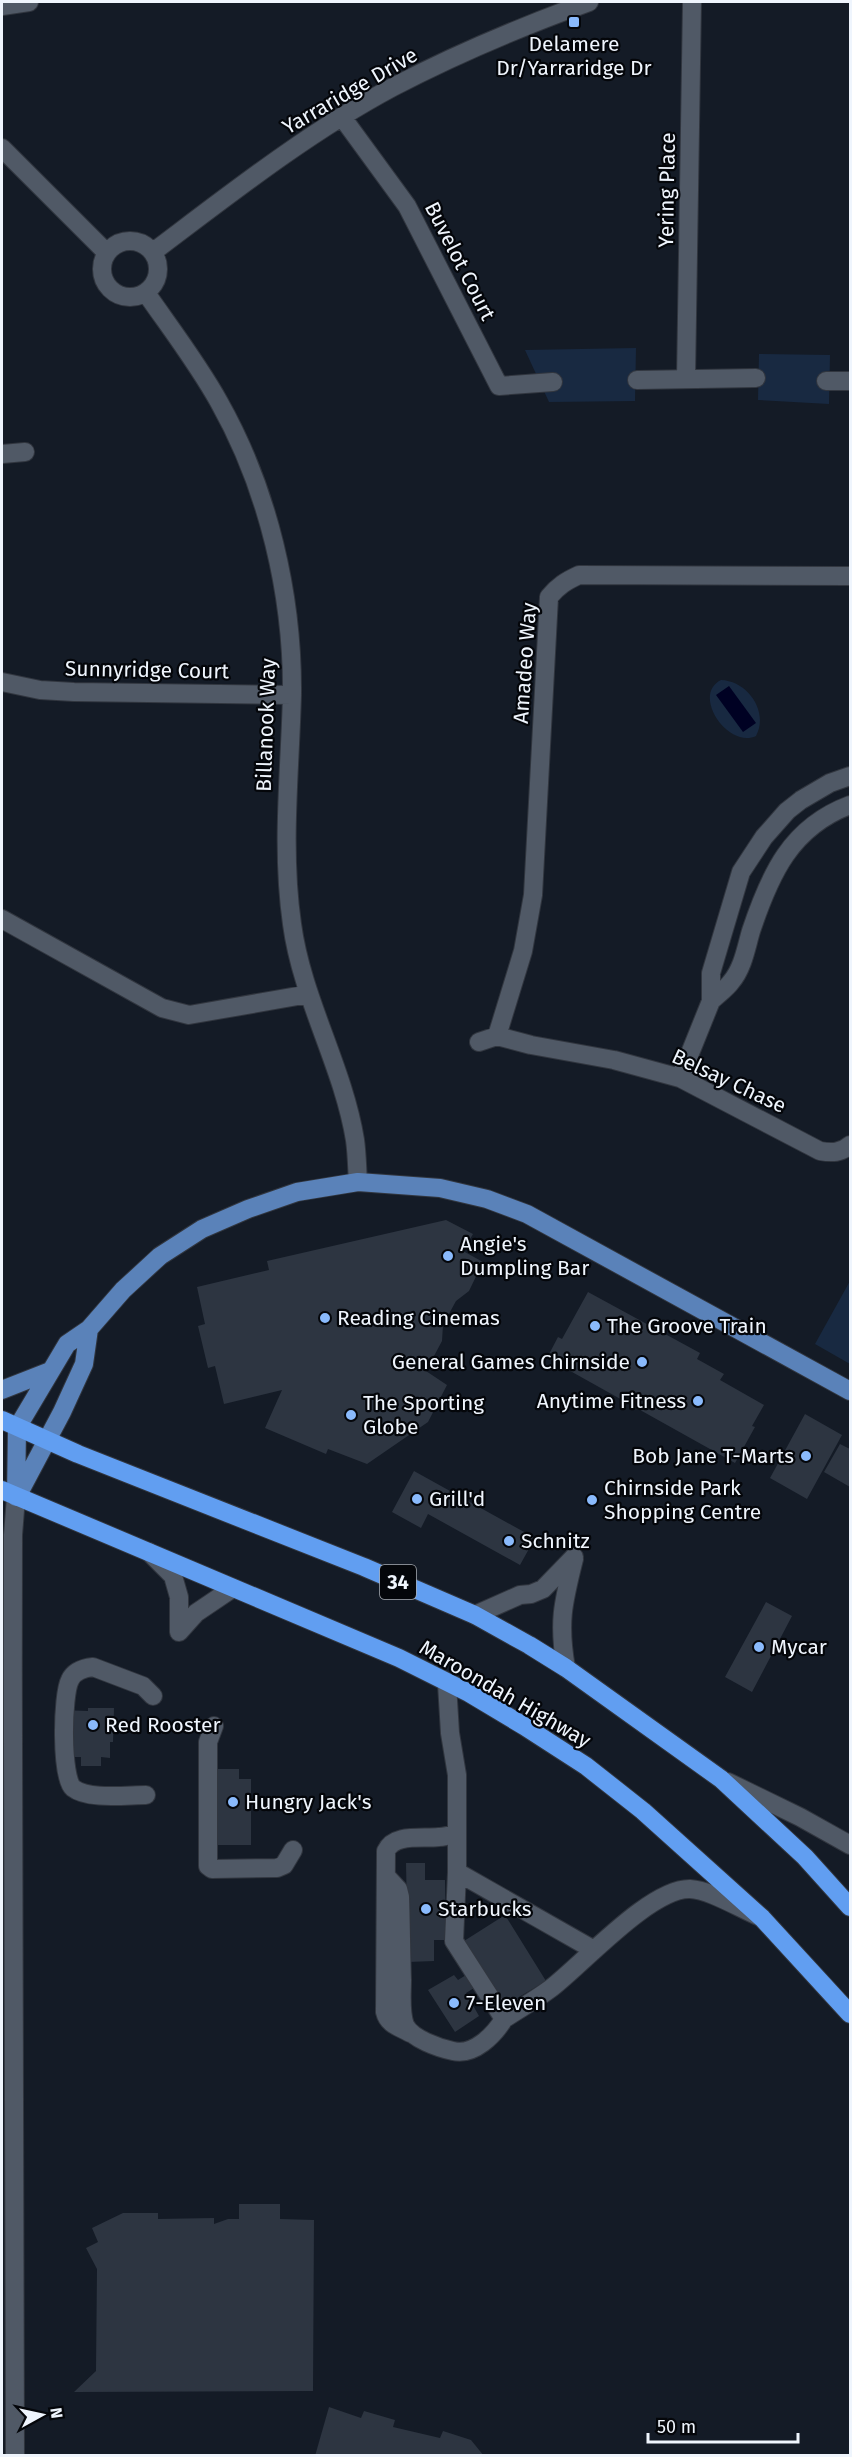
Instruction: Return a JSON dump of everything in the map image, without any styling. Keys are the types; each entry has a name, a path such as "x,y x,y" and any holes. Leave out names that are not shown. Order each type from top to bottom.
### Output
{"highway":[{"name":"34","path":"9,1424 46,1441 364,1567 475,1615 566,1668 721,1779 805,1857 850,1907"},
{"name":"Maroondah Highway","path":"9,1494 147,1550 399,1658 469,1694 524,1726 586,1766 643,1811 762,1918 850,2014"}],"main road":[{"path":"9,1494 9,1424 50,1371 67,1344 89,1329 123,1290 160,1256 202,1229 248,1209 297,1192 358,1182 440,1188 487,1199 527,1214 850,1391"},
{"path":"9,1494 46,1441 84,1364 89,1329"},
{"path":"2,1390 50,1371"}],"street":[{"path":"2,6 29,2"},
{"name":"Yarraridge Drive","path":"153,252 245,183 342,117 392,88 458,56 589,2"},
{"name":"Yering Place","path":"686,379 692,2"},
{"name":"Buvelot Court","path":"342,117 407,207 499,386 553,382"},
{"path":"2,148 107,253"},
{"path":"130,241 139,242 153,252 157,261 157,279 146,293 127,297 118,295 110,289 102,271 107,253 114,246 130,241"},
{"name":"Billanook Way","path":"146,293 219,402 245,455 266,513 278,561 291,652 292,695 285,843 292,927 309,994 343,1093 355,1140 358,1182"},
{"path":"638,380 756,378"},
{"path":"826,381 850,381"},
{"path":"2,454 25,452"},
{"name":"Amadeo Way","path":"497,1036 522,951 533,895 549,597 563,582 579,575 850,576"},
{"name":"Sunnyridge Court","path":"2,682 40,690 292,695"},
{"path":"680,1078 711,1001 711,973 741,872 764,837 787,811 830,783 850,776"},
{"path":"711,1001 731,982 741,964 765,890 777,865 807,831 827,816 850,805"},
{"path":"2,919 162,1008 189,1015 309,994"},
{"path":"478,1042 497,1036"},
{"name":"Belsay Chase","path":"497,1036 531,1045 614,1060 680,1078 820,1151 832,1153 844,1150 850,1145"},
{"path":"9,1494 13,1535 7,1885 15,2064 15,2456"},
{"path":"147,1550 173,1576 179,1598 179,1632 196,1613 232,1588"},
{"path":"475,1615 520,1594 531,1594 543,1589 574,1557 560,1628 566,1668"},
{"path":"146,1795 85,1794 71,1787 65,1754 66,1703 69,1681 74,1674 93,1667 143,1686 153,1696"},
{"path":"447,1684 450,1733 457,1775 454,1941 504,2019"},
{"path":"214,1726 208,1742 208,1866 212,1869 277,1868 284,1865 293,1850"},
{"path":"721,1779 800,1817 850,1845"},
{"path":"457,1833 441,1837 407,1838 388,1844 386,1851 386,1876 398,1889 400,1897 402,2003 405,2025 410,2033 451,2051 460,2052 486,2040 504,2019 550,1989 617,1928 668,1894 678,1891 701,1891 762,1918"},
{"path":"457,1872 594,1950"}],"shaded area":[{"path":"636,348 635,401 549,402 525,350"},
{"path":"759,354 830,355 829,404 758,400"},
{"path":"721,680 740,686 754,699 760,717 756,736 745,738 734,735 717,719 710,697 713,687"},
{"path":"729,686 756,723 743,732 716,695"},
{"path":"850,1281 850,1364 815,1344"}],"building":[{"name":"Reading Cinemas","path":"446,1220 473,1234 463,1251 483,1262 469,1291 456,1301 443,1325 442,1341 426,1371 447,1385 428,1422 367,1464 328,1449 326,1454 265,1428 282,1390 224,1404 215,1366 208,1368 198,1326 205,1324 197,1287 269,1270 267,1261"},
{"path":"588,1292 700,1353 697,1359 724,1374 720,1380 764,1405 735,1463 547,1358 558,1337 562,1339"},
{"name":"Bob Jane T-Marts","path":"805,1414 842,1435 807,1499 770,1478"},
{"path":"840,1444 850,1449 850,1487 824,1472"},
{"path":"414,1471 535,1538 520,1565 428,1514 421,1528 392,1512"},
{"name":"Mycar","path":"766,1602 792,1616 752,1692 725,1677"},
{"name":"Red Rooster","path":"88,1708 114,1708 110,1758 101,1757 101,1766 81,1766 81,1757 73,1757 73,1740 60,1740 60,1710 88,1711"},
{"name":"Hungry Jack's","path":"215,1769 239,1769 239,1779 251,1779 251,1845 216,1845"},
{"name":"Starbucks","path":"406,1863 425,1863 425,1880 445,1880 446,1940 434,1940 434,1961 408,1962"},
{"name":"7-Eleven","path":"505,1915 546,1981 504,2006 487,1980 466,1993 479,2016 455,2032 428,1990 454,1975 458,1980 479,1967 464,1941"},
{"path":"239,2204 280,2204 280,2219 314,2220 313,2391 74,2392 96,2371 97,2269 86,2248 98,2242 92,2228 123,2213 158,2213 158,2219 214,2218 214,2224 228,2219 239,2219"},
{"path":"329,2407 361,2418 364,2411 395,2420 393,2427 440,2438 443,2431 471,2440 484,2456 315,2456"}],"place":[{"name":"Delamere Dr/Yarraridge Dr","path":"574,22"},
{"name":"Angie's Dumpling Bar","path":"448,1256"},
{"name":"Reading Cinemas","path":"325,1318"},
{"name":"The Groove Train","path":"595,1326"},
{"name":"General Games Chirnside","path":"642,1362"},
{"name":"Anytime Fitness","path":"698,1401"},
{"name":"The Sporting Globe","path":"351,1415"},
{"name":"Bob Jane T-Marts","path":"806,1456"},
{"name":"Grill'd","path":"417,1499"},
{"name":"Chirnside Park Shopping Centre","path":"592,1500"},
{"name":"Schnitz","path":"509,1541"},
{"name":"Mycar","path":"759,1647"},
{"name":"Red Rooster","path":"93,1725"},
{"name":"Hungry Jack's","path":"233,1802"},
{"name":"Starbucks","path":"426,1909"},
{"name":"7-Eleven","path":"454,2003"}]}
